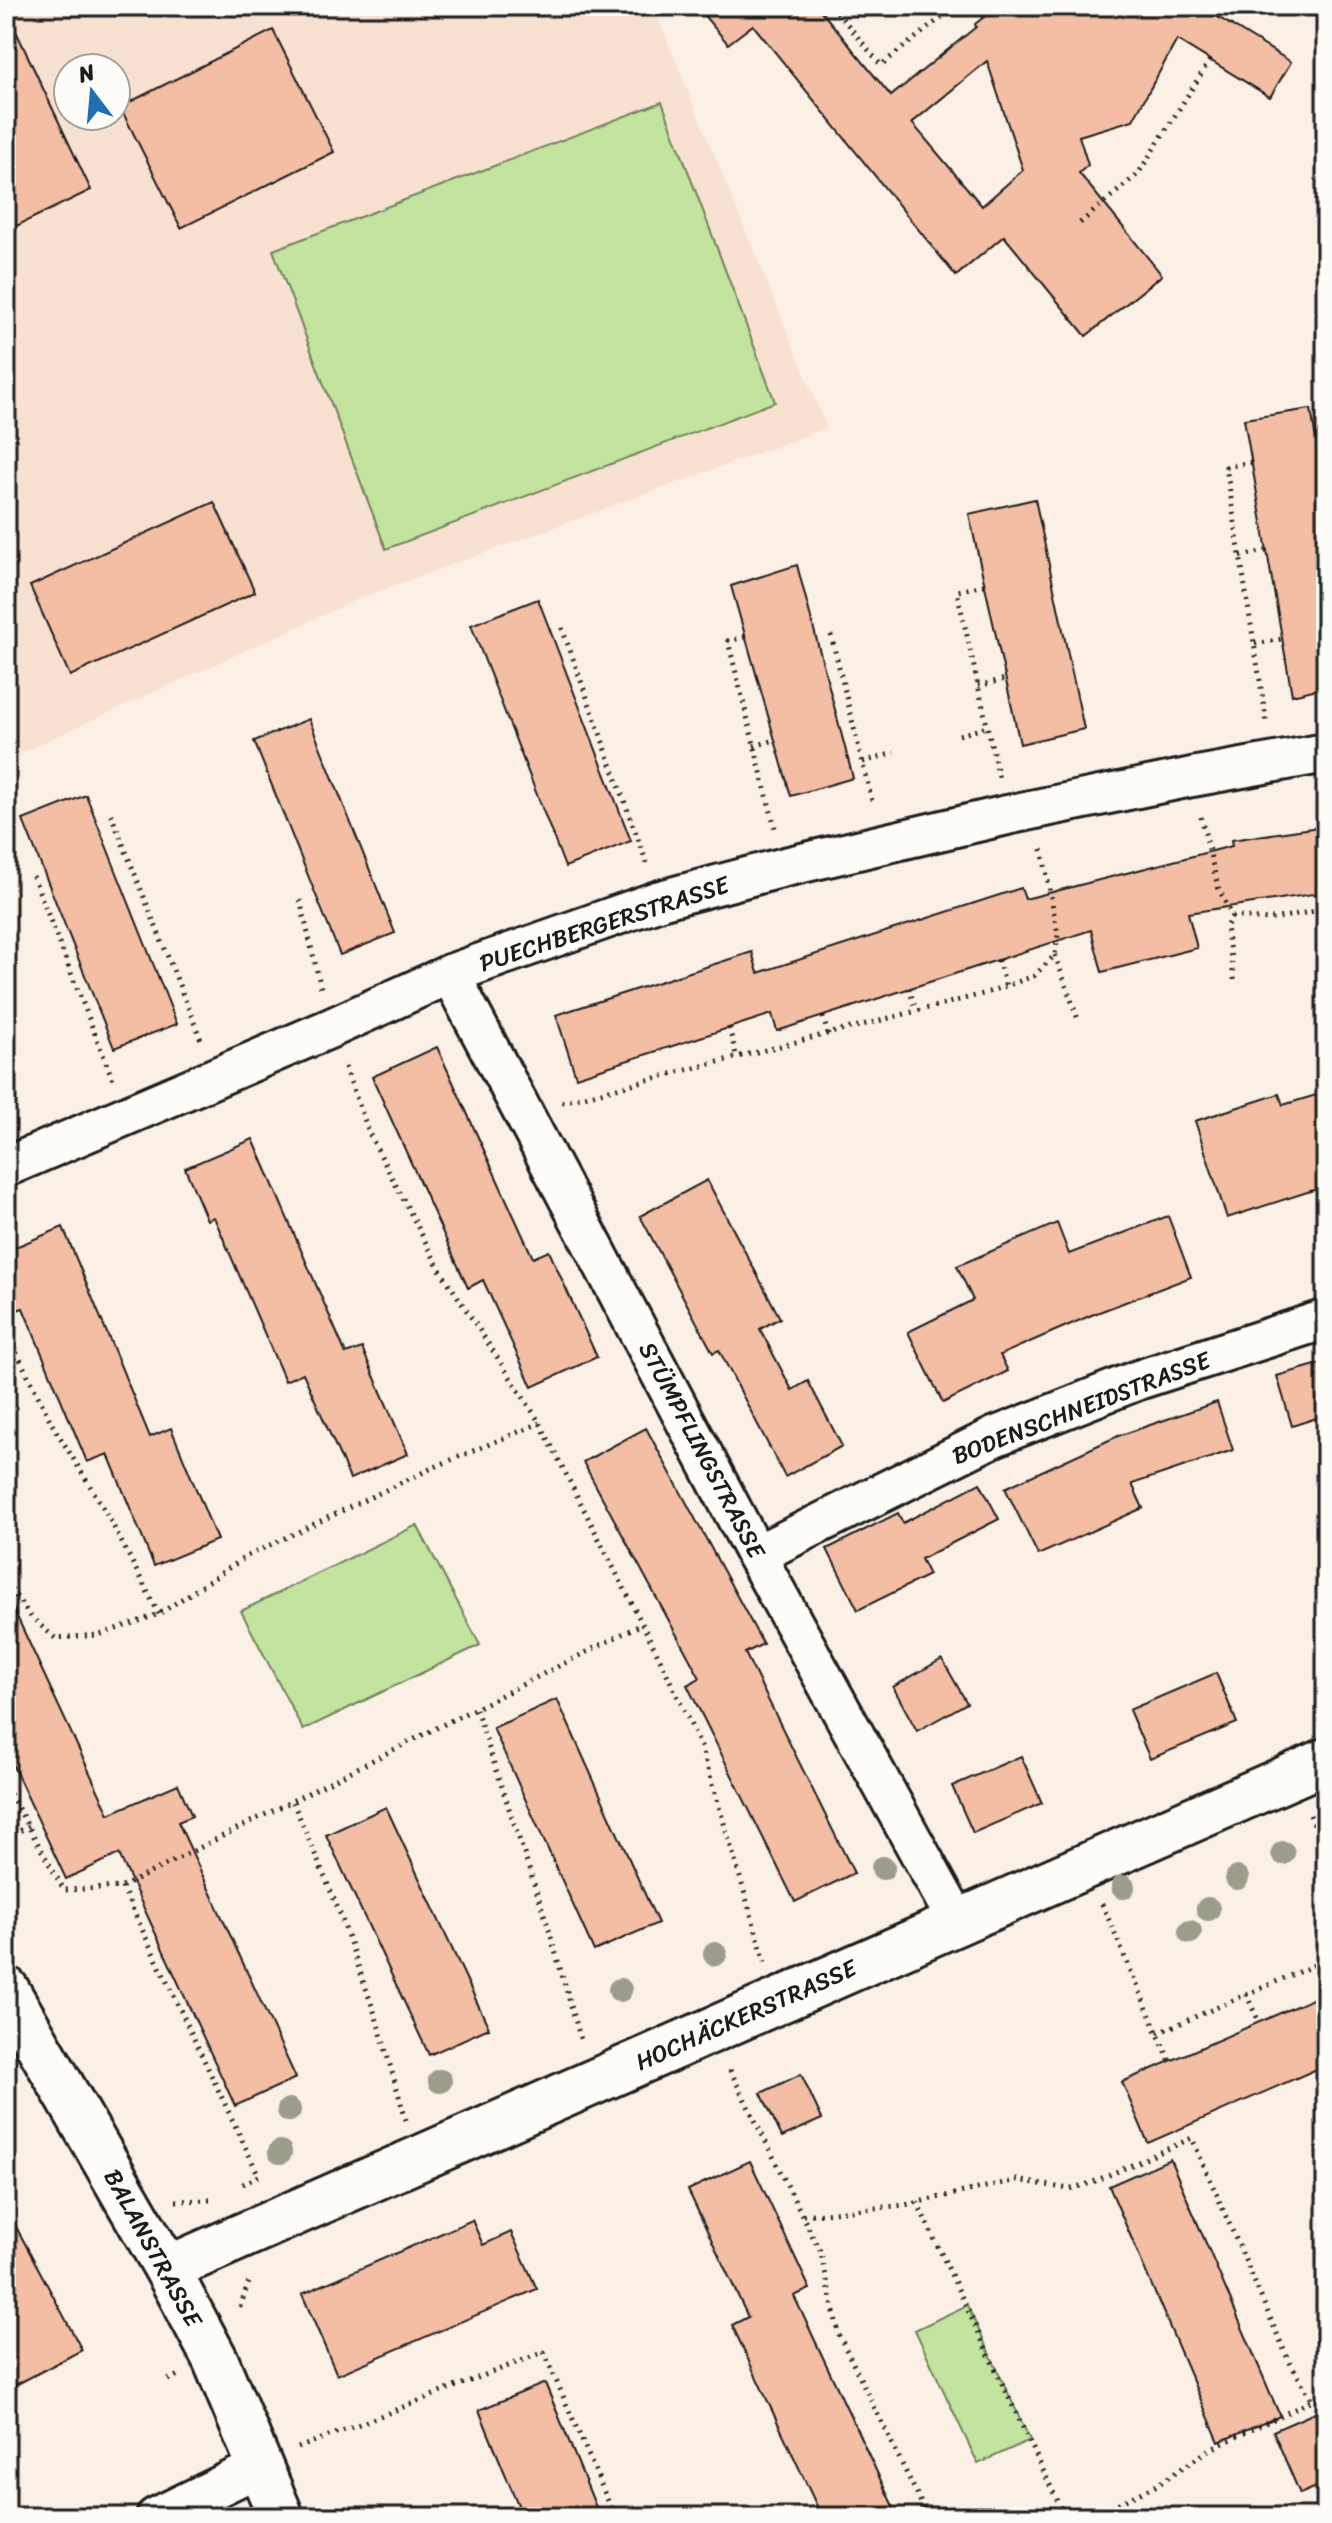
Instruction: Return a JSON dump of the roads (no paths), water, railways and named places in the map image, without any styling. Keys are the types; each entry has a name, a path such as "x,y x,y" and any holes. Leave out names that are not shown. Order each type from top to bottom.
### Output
{"street":[{"name":"PUECHBERGERSTRASSE","path":"6,1167 450,974 660,900 1020,812 1326,753"},
{"name":"STÜMPFLINGSTRASSE","path":"450,974 756,1555 958,1923"},
{"name":"BODENSCHNEIDSTRASSE","path":"756,1555 994,1437 1138,1380 1326,1319"},
{"name":"HOCHÄCKERSTRASSE","path":"167,2269 1326,1761"},
{"name":"BALANSTRASSE","path":"6,1989 167,2269 215,2359 281,2517"},
{"path":"156,2517 261,2466"}]}
